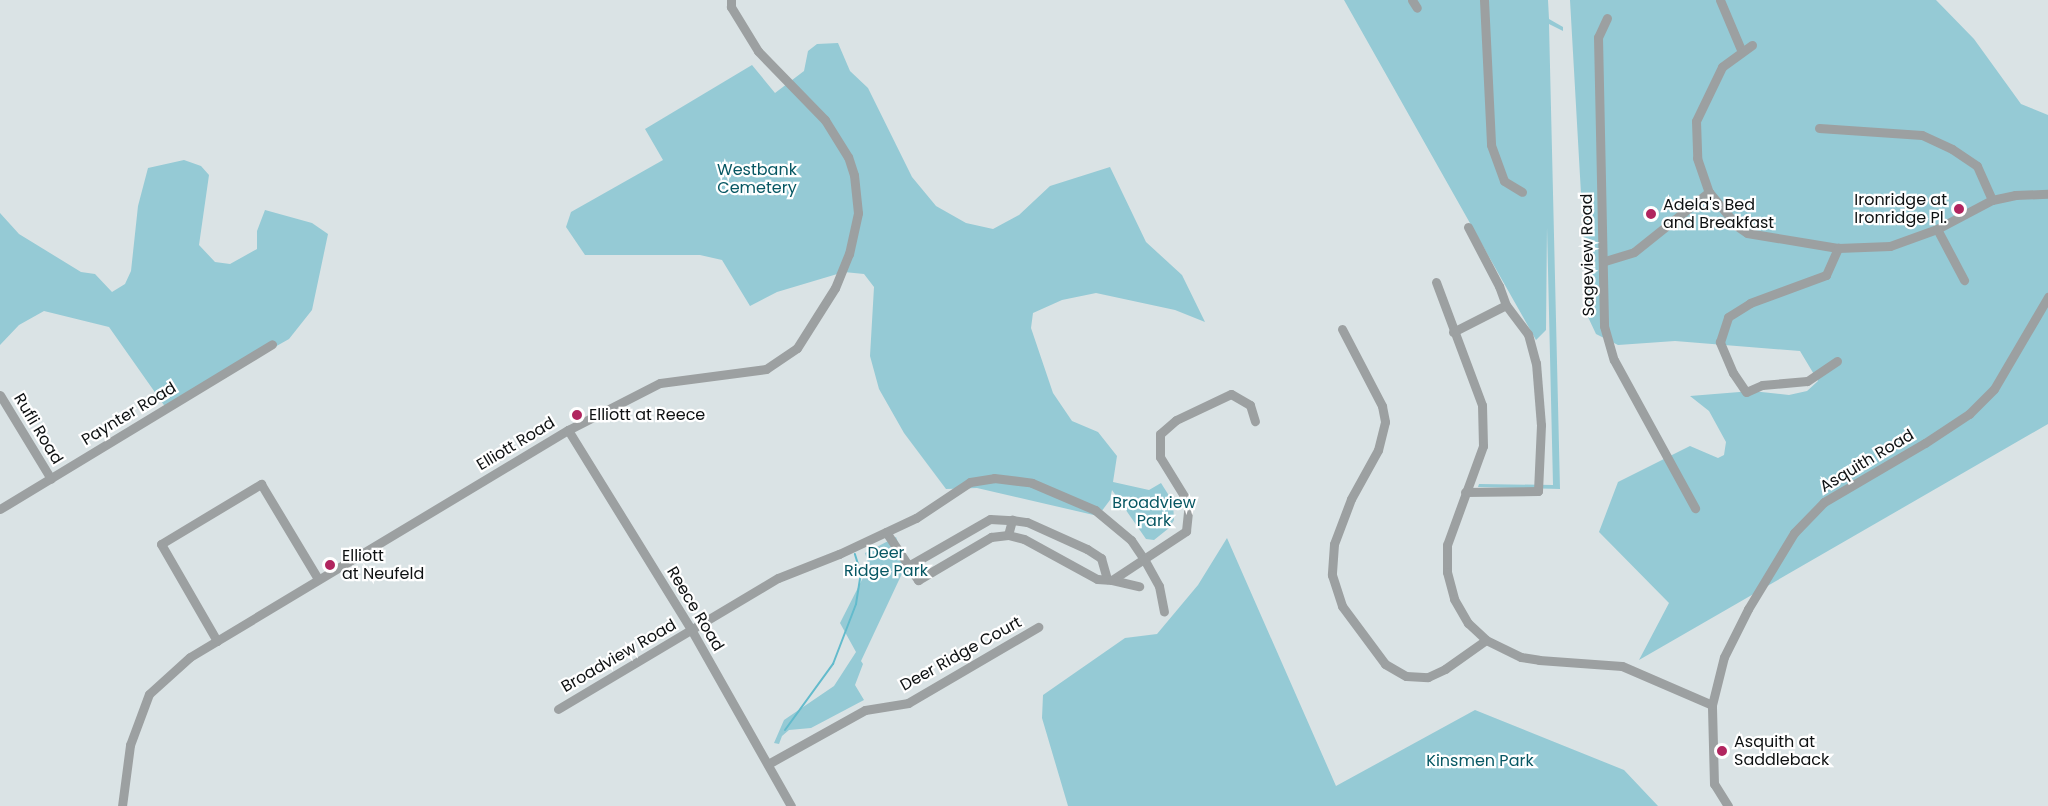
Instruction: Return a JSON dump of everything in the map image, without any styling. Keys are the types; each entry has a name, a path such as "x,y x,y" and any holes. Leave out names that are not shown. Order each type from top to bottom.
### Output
{"street":[{"name":"Elliott Road","path":"122,806 130,745 149,694 190,657 568,430 660,383 754,372 777,363 797,348 835,288 849,255 858,213 857,192 848,157 825,120 758,51 731,7 731,0"},
{"path":"1484,0 1491,145 1504,181 1522,192"},
{"path":"1720,0 1742,52"},
{"name":"Sageview Road","path":"1607,18 1598,37 1605,261 1604,326 1614,360 1695,508"},
{"path":"1752,45 1722,67 1696,120 1697,158 1709,192 1737,226 1747,233 1838,248 1890,246 1937,230 1992,200 2015,195 2048,194"},
{"path":"1819,128 1922,135 1952,149 1977,166 1992,200"},
{"path":"1605,261 1634,252 1709,192"},
{"path":"1466,492 1538,491 1540,425 1536,363 1528,334 1506,305 1499,286 1468,227"},
{"path":"1937,230 1964,280"},
{"path":"1838,248 1826,275 1750,303 1728,317 1720,342 1733,373 1746,392 1761,385 1807,381 1829,369 1838,361"},
{"path":"1436,282 1482,405 1482,446 1447,545 1447,572 1454,598 1468,622 1486,640 1521,657 1622,666 1712,705"},
{"name":"Asquith Road","path":"1728,806 1714,784 1712,705 1724,657 1748,609 1794,533 1824,502 1925,444 1969,414 1994,389 2048,297"},
{"path":"1453,332 1506,305"},
{"path":"1342,329 1383,406 1385,422 1378,450 1352,499 1334,544 1332,575 1342,606 1385,664 1406,676 1428,677 1445,669 1486,640"},
{"name":"Paynter Road","path":"0,509 272,344"},
{"path":"1109,580 1186,531 1189,504 1160,457 1160,434 1176,420 1231,394 1250,405 1255,421"},
{"name":"Rufli Road","path":"0,395 51,479"},
{"name":"Reece Road","path":"568,430 692,631 792,806"},
{"name":"Broadview Road","path":"558,709 778,578 916,518 970,483 994,478 1032,483 1095,510 1131,540 1144,558 1159,586 1164,612"},
{"path":"218,641 161,544 261,484 318,579"},
{"path":"910,565 990,519 1012,520 1027,522 1087,549 1101,558 1109,580"},
{"path":"1008,535 1012,520"},
{"path":"886,532 918,580 991,537 1008,535 1024,539 1097,579 1139,586"},
{"name":"Deer Ridge Court","path":"768,764 865,710 908,703 1038,627"}],"green space":[{"path":"1344,0 1548,0 1549,19 1563,27 1563,31 1549,24 1560,489 1478,487 1479,484 1553,485 1547,227 1546,330 1536,340"},
{"path":"1570,0 1936,0 1974,39 2021,104 2048,115 2048,424 1639,660 1669,603 1599,532 1618,482 1690,446 1718,458 1724,455 1726,442 1709,411 1690,396 1752,391 1789,395 1807,391 1818,381 1800,351 1675,341 1618,345 1596,334 1588,317"},
{"path":"838,43 850,71 868,88 912,177 936,206 966,223 993,229 1019,215 1050,186 1110,167 1146,242 1182,275 1205,322 1175,310 1096,293 1062,300 1033,313 1031,328 1053,393 1072,421 1098,432 1117,456 1113,482 1149,490 1161,483 1173,502 1174,520 1169,528 1154,540 1146,539 1112,490 1110,500 1098,516 977,488 946,489 904,433 879,389 870,356 874,287 864,274 844,272 777,292 750,306 722,260 700,255 585,255 566,227 571,212 663,160 645,129 752,65 775,93 804,71 808,51 817,44"},
{"path":"184,160 201,166 209,175 199,245 215,262 230,264 257,249 257,231 265,210 312,223 328,234 312,310 289,339 166,408 109,327 44,311 19,325 0,345 0,213 19,234 81,272 95,274 112,292 125,284 131,271 138,206 148,168"},
{"name":"Deer Ridge Park","path":"896,537 906,565 861,661 863,664 855,685 864,700 811,728 789,730 782,736 779,744 774,743 784,720 834,686 856,652 840,623 869,566 865,553"},
{"name":"Kinsmen Park","path":"1227,538 1336,786 1475,710 1624,770 1658,806 1068,806 1042,718 1043,695 1125,638 1157,634 1198,585"}],"waterway":[{"path":"785,730 833,664 856,604 861,574 855,554"}],"place":[{"name":"Ironridge at Ironridge Pl.","path":"1959,209"},
{"name":"Adela's Bed and Breakfast","path":"1651,214"},
{"name":"Elliott at Reece","path":"577,415"},
{"name":"Elliott at Neufeld","path":"330,565"},
{"name":"Asquith at Saddleback","path":"1722,751"}],"park label":[{"name":"Westbank Cemetery","path":"757,179"},
{"name":"Broadview Park","path":"1154,512"}]}
